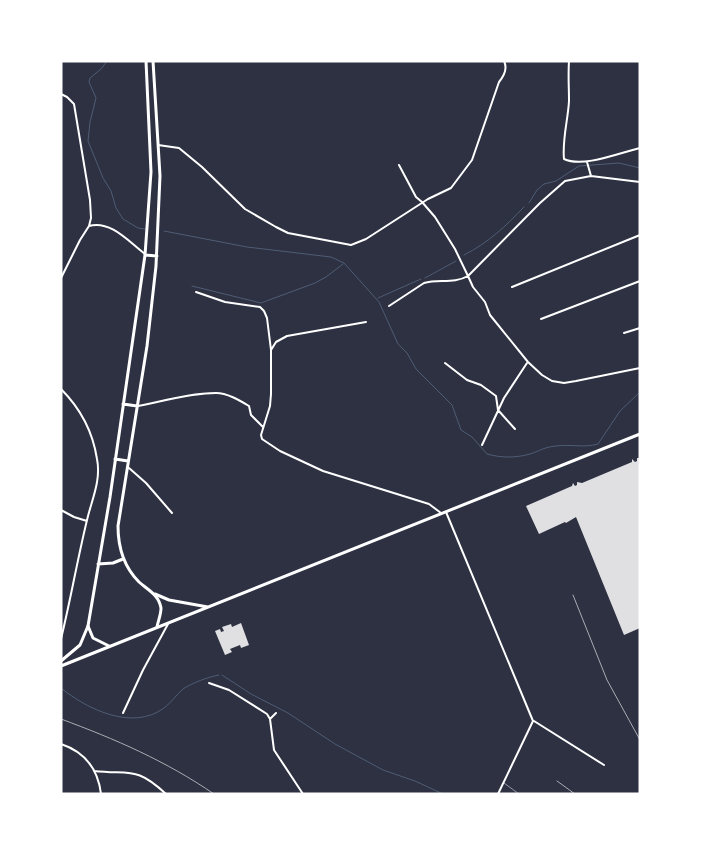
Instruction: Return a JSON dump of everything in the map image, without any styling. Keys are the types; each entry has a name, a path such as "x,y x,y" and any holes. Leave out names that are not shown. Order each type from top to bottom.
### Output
{"main road":[{"path":"61,662 80,645 88,626 124,404 148,223 151,176 146,61"},
{"path":"153,61 160,176 156,237 157,256 147,346 118,526 121,551 139,582 154,594 169,600 209,607"},
{"path":"151,176 160,176"},
{"path":"145,255 157,256"},
{"path":"124,404 137,406"},
{"path":"61,666 640,434"},
{"path":"115,459 128,461"},
{"path":"98,564 106,565 124,559"},
{"path":"154,594 161,608 157,627"},
{"path":"88,626 93,638 109,646"}],"street":[{"path":"158,145 179,148 202,167 245,209 288,233 351,245 366,239 422,202 451,188 472,160 499,82 504,75 504,61"},
{"path":"569,61 569,101 564,159 587,163 640,148"},
{"path":"61,94 74,104 90,200 91,218 90,226 80,240 61,278"},
{"path":"587,163 592,176"},
{"path":"399,165 416,197 435,217 455,249 473,287 486,302 490,315 528,362 542,375 552,381 564,383 640,368"},
{"path":"389,306 424,283 457,281 468,276 560,183 592,176 640,182"},
{"path":"90,226 97,224 110,227 145,255"},
{"path":"512,287 640,235"},
{"path":"541,320 640,281"},
{"path":"196,292 225,302 260,307 264,311 267,318 271,350 272,394 270,406 262,427 262,439 280,451 323,471 428,504 441,513"},
{"path":"271,350 276,342 292,335 366,322"},
{"path":"624,333 640,328"},
{"path":"445,362 467,380 481,385 496,396 498,410 515,429"},
{"path":"482,445 504,398 528,362"},
{"path":"61,389 83,417 98,460 97,482 61,639"},
{"path":"137,406 218,393 249,406 251,415 262,427"},
{"path":"127,466 146,483 172,513"},
{"path":"61,510 87,521"},
{"path":"446,512 534,721 604,764"},
{"path":"123,714 143,670 169,623"},
{"path":"209,683 229,690 268,714 274,750 302,794"},
{"path":"270,718 276,713"},
{"path":"498,794 534,721"},
{"path":"61,744 79,751 100,782 101,794"},
{"path":"94,771 139,774 155,783 166,794"}],"lane":[{"path":"503,782 519,794"}],"building":[{"path":"637,458 640,458 640,628 624,635 576,517 539,534 526,506 572,486 573,483 575,486 577,482 582,483 632,462 632,459 635,462"},
{"path":"241,623 249,645 241,648 240,645 230,649 232,652 225,655 215,631 220,629 221,632 224,631 222,627 231,624 232,627"}],"waterway":[{"path":"107,61 90,78 89,82 96,98 90,122 88,141 103,178 111,191 116,208 123,219 138,228 145,229"},
{"path":"529,203 537,190 544,184 556,181 579,166 619,163 640,168"},
{"path":"464,255 496,234 524,207"},
{"path":"164,231 247,247 331,257 344,263 379,302 398,344 407,353 416,369 452,405 461,430 472,437 487,454 514,457 530,454 545,448 598,444 620,411 640,392"},
{"path":"425,278 456,261"},
{"path":"192,286 261,303 315,283 343,264"},
{"path":"378,298 421,279"},
{"path":"61,688 84,704 97,710 125,718 139,718 152,715 164,708 180,691 200,680 219,675"},
{"path":"222,675 251,694 288,713 335,744 383,770 415,781 443,794"}],"railway":[{"path":"573,595 607,680 640,740"},
{"path":"61,719 159,761 214,794"},
{"path":"557,781 575,794"}]}
